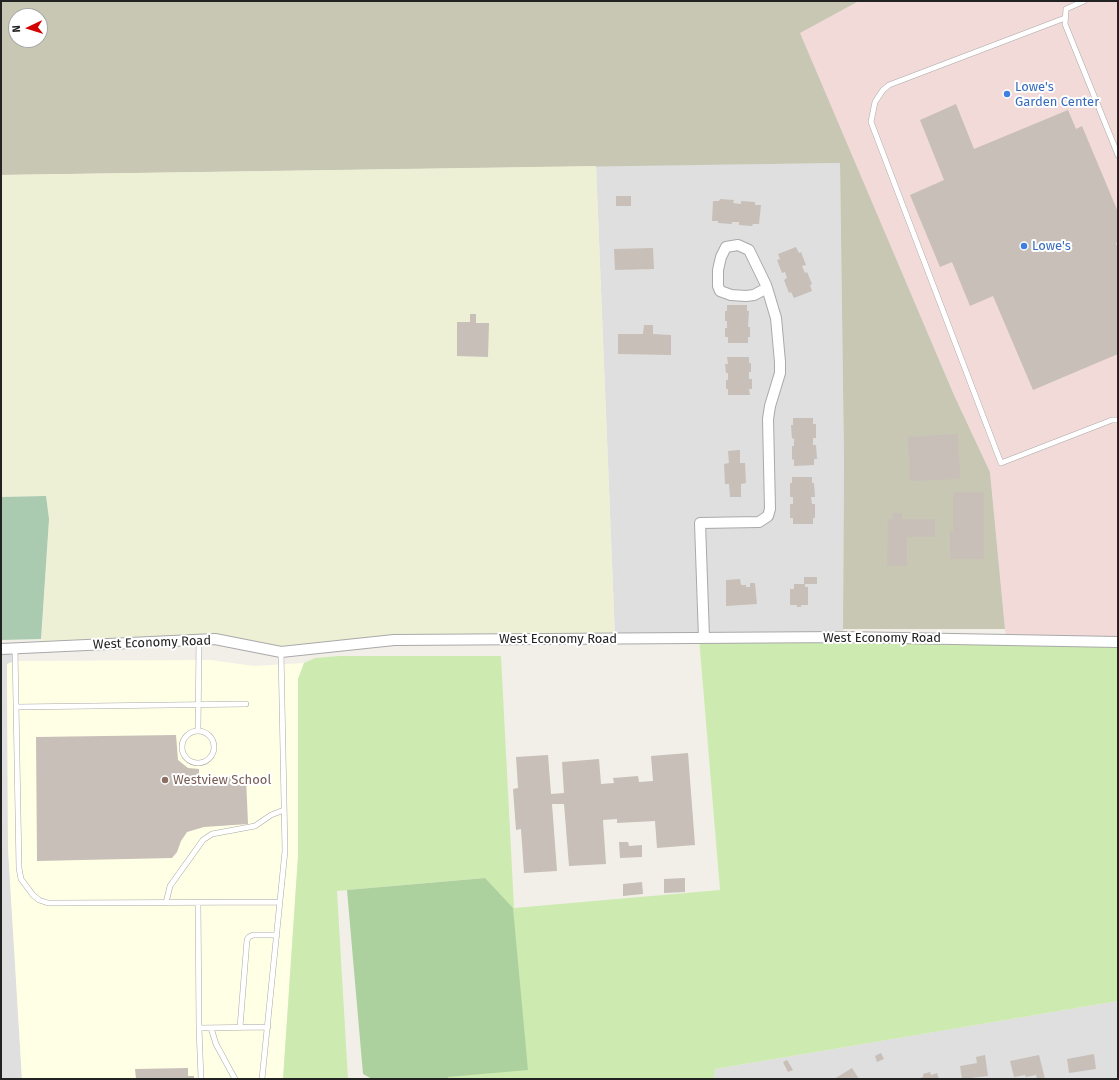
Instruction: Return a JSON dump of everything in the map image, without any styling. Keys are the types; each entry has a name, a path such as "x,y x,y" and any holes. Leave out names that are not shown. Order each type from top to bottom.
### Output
{"street":[{"path":"704,638 700,523 759,522 768,516 770,509 768,418 780,373 776,318 767,288 749,250 738,245 726,247 721,257 718,270 718,286 720,291 731,295 746,296 754,295 767,288"},
{"name":"West Economy Road","path":"1,649 215,639 281,652 394,640 843,637 1118,642"}],"lane":[{"path":"1084,1 1066,8 1065,24 1118,155"},
{"path":"1065,18 890,85 883,90 875,102 871,122 1001,463 1112,420 1118,420"},
{"path":"198,640 198,730"},
{"path":"15,649 19,868 21,879 27,889 39,900 48,903 280,902"},
{"path":"262,1079 285,851 281,652"},
{"path":"16,707 246,704"},
{"path":"198,730 203,731 212,738 215,748 214,753 206,761 196,763 186,758 183,754 182,743 188,734 198,730"},
{"path":"166,903 170,886 203,840 212,834 255,826 271,814 284,810"},
{"path":"198,902 201,1079"},
{"path":"240,1027 247,940 249,937 254,935 277,935"},
{"path":"199,1028 268,1027"},
{"path":"212,1028 216,1044 235,1079"}],"shaded area":[{"path":"1,1 859,1 800,33 954,395 990,472 1005,629 843,629 844,461 840,163 1,175"},
{"path":"859,1 1118,1 1118,642 1006,639 990,472 954,395 799,33"},
{"path":"840,163 844,461 843,637 615,638 596,166"},
{"path":"596,166 615,638 486,639 281,652 215,639 41,648 49,519 46,496 1,497 1,175"},
{"path":"46,496 49,519 41,639 1,640 1,497"},
{"path":"1,649 15,649 15,661 7,664 8,848 22,1079 1,1079"},
{"path":"211,660 254,666 304,663 298,679 298,856 283,1079 22,1079 8,848 7,664 15,661"},
{"path":"1118,1001 1118,1079 714,1079 715,1069"}],"green space":[{"path":"699,638 1118,642 1118,1001 715,1069 714,1079 448,1079 484,878 337,891 348,1079 283,1079 298,856 298,679 304,663 315,658 339,656 501,656 514,908 720,890"},
{"path":"485,878 513,908 528,1070 448,1077 448,1079 372,1079 363,1074 347,890"}],"building":[{"name":"Lowe's","path":"956,104 974,149 1068,110 1076,129 1082,126 1118,212 1118,242 1116,243 1118,248 1118,354 1033,390 993,296 970,306 952,262 940,267 910,195 944,180 920,120"},
{"path":"616,196 631,196 631,206 616,206"},
{"path":"720,199 734,200 733,203 741,204 741,201 755,202 755,205 761,205 759,224 753,224 752,226 739,225 739,222 732,222 732,224 712,221 713,201 719,201"},
{"path":"796,247 799,253 801,252 806,265 802,266 805,273 807,272 812,284 810,285 812,291 794,298 791,292 789,293 784,280 787,278 785,272 782,273 777,260 780,259 778,254"},
{"path":"653,248 654,269 615,270 614,249"},
{"path":"727,305 747,305 747,311 749,311 748,327 750,327 750,337 748,337 748,343 728,343 728,337 725,337 727,321 725,321 725,311 727,311"},
{"path":"470,314 476,314 476,323 489,323 488,357 457,356 457,322 470,322"},
{"path":"644,325 653,325 653,334 671,335 671,355 618,354 618,334 643,334"},
{"path":"727,357 749,357 751,372 749,372 749,379 752,379 752,389 749,389 750,395 728,395 726,380 728,380 728,373 726,373 725,364 728,364"},
{"path":"793,418 813,418 813,424 816,424 816,438 813,438 813,445 816,445 817,459 814,459 814,465 794,466 794,459 792,460 792,446 794,446 794,438 792,439 791,425 793,425"},
{"path":"958,434 960,479 910,481 908,437"},
{"path":"740,450 740,463 745,463 746,483 741,484 741,497 730,497 729,484 725,484 724,464 729,463 728,451"},
{"path":"792,477 812,477 815,497 811,497 812,504 815,504 815,518 813,518 813,524 793,524 793,518 790,518 790,504 793,504 793,497 790,497 790,483 792,483"},
{"path":"953,492 984,492 984,559 950,559 950,531 953,531"},
{"path":"893,513 902,513 902,519 935,519 935,537 907,537 907,566 887,566 888,519 893,519"},
{"path":"804,577 817,577 817,584 804,584"},
{"path":"740,579 741,585 746,585 746,587 750,587 750,583 755,583 757,604 726,606 726,580"},
{"path":"794,584 805,584 805,587 808,587 808,605 801,605 801,607 797,607 797,605 790,605 790,589 794,589"},
{"path":"176,735 178,760 188,768 199,769 199,776 246,777 248,824 204,827 187,832 181,841 177,852 172,858 37,861 36,737"},
{"path":"688,753 695,845 657,848 655,821 617,823 617,819 603,820 606,864 569,866 564,804 552,804 557,871 524,873 521,829 516,830 513,789 518,788 516,757 548,755 551,794 564,793 562,762 599,759 601,784 614,783 613,778 638,776 639,782 653,781 651,756"},
{"path":"619,842 628,842 629,846 642,845 642,857 620,858"},
{"path":"685,878 685,892 664,893 664,879"},
{"path":"642,882 643,894 623,896 623,884"},
{"path":"881,1053 884,1059 877,1062 875,1056"},
{"path":"1094,1054 1096,1069 1069,1073 1067,1059"},
{"path":"985,1055 988,1076 962,1079 960,1066 977,1063 976,1057"},
{"path":"1039,1055 1045,1079 1037,1079 1036,1075 1014,1077 1010,1061"},
{"path":"787,1060 793,1070 788,1072 783,1062"},
{"path":"188,1068 188,1076 194,1076 194,1079 136,1079 135,1069"},
{"path":"852,1068 859,1079 834,1079"},
{"path":"930,1072 931,1075 937,1073 939,1079 917,1079 923,1077 923,1074"}],"place":[{"name":"Lowe's Garden Center","path":"1007,94"},
{"name":"Lowe's","path":"1024,246"},
{"name":"Westview School","path":"165,780"}]}
